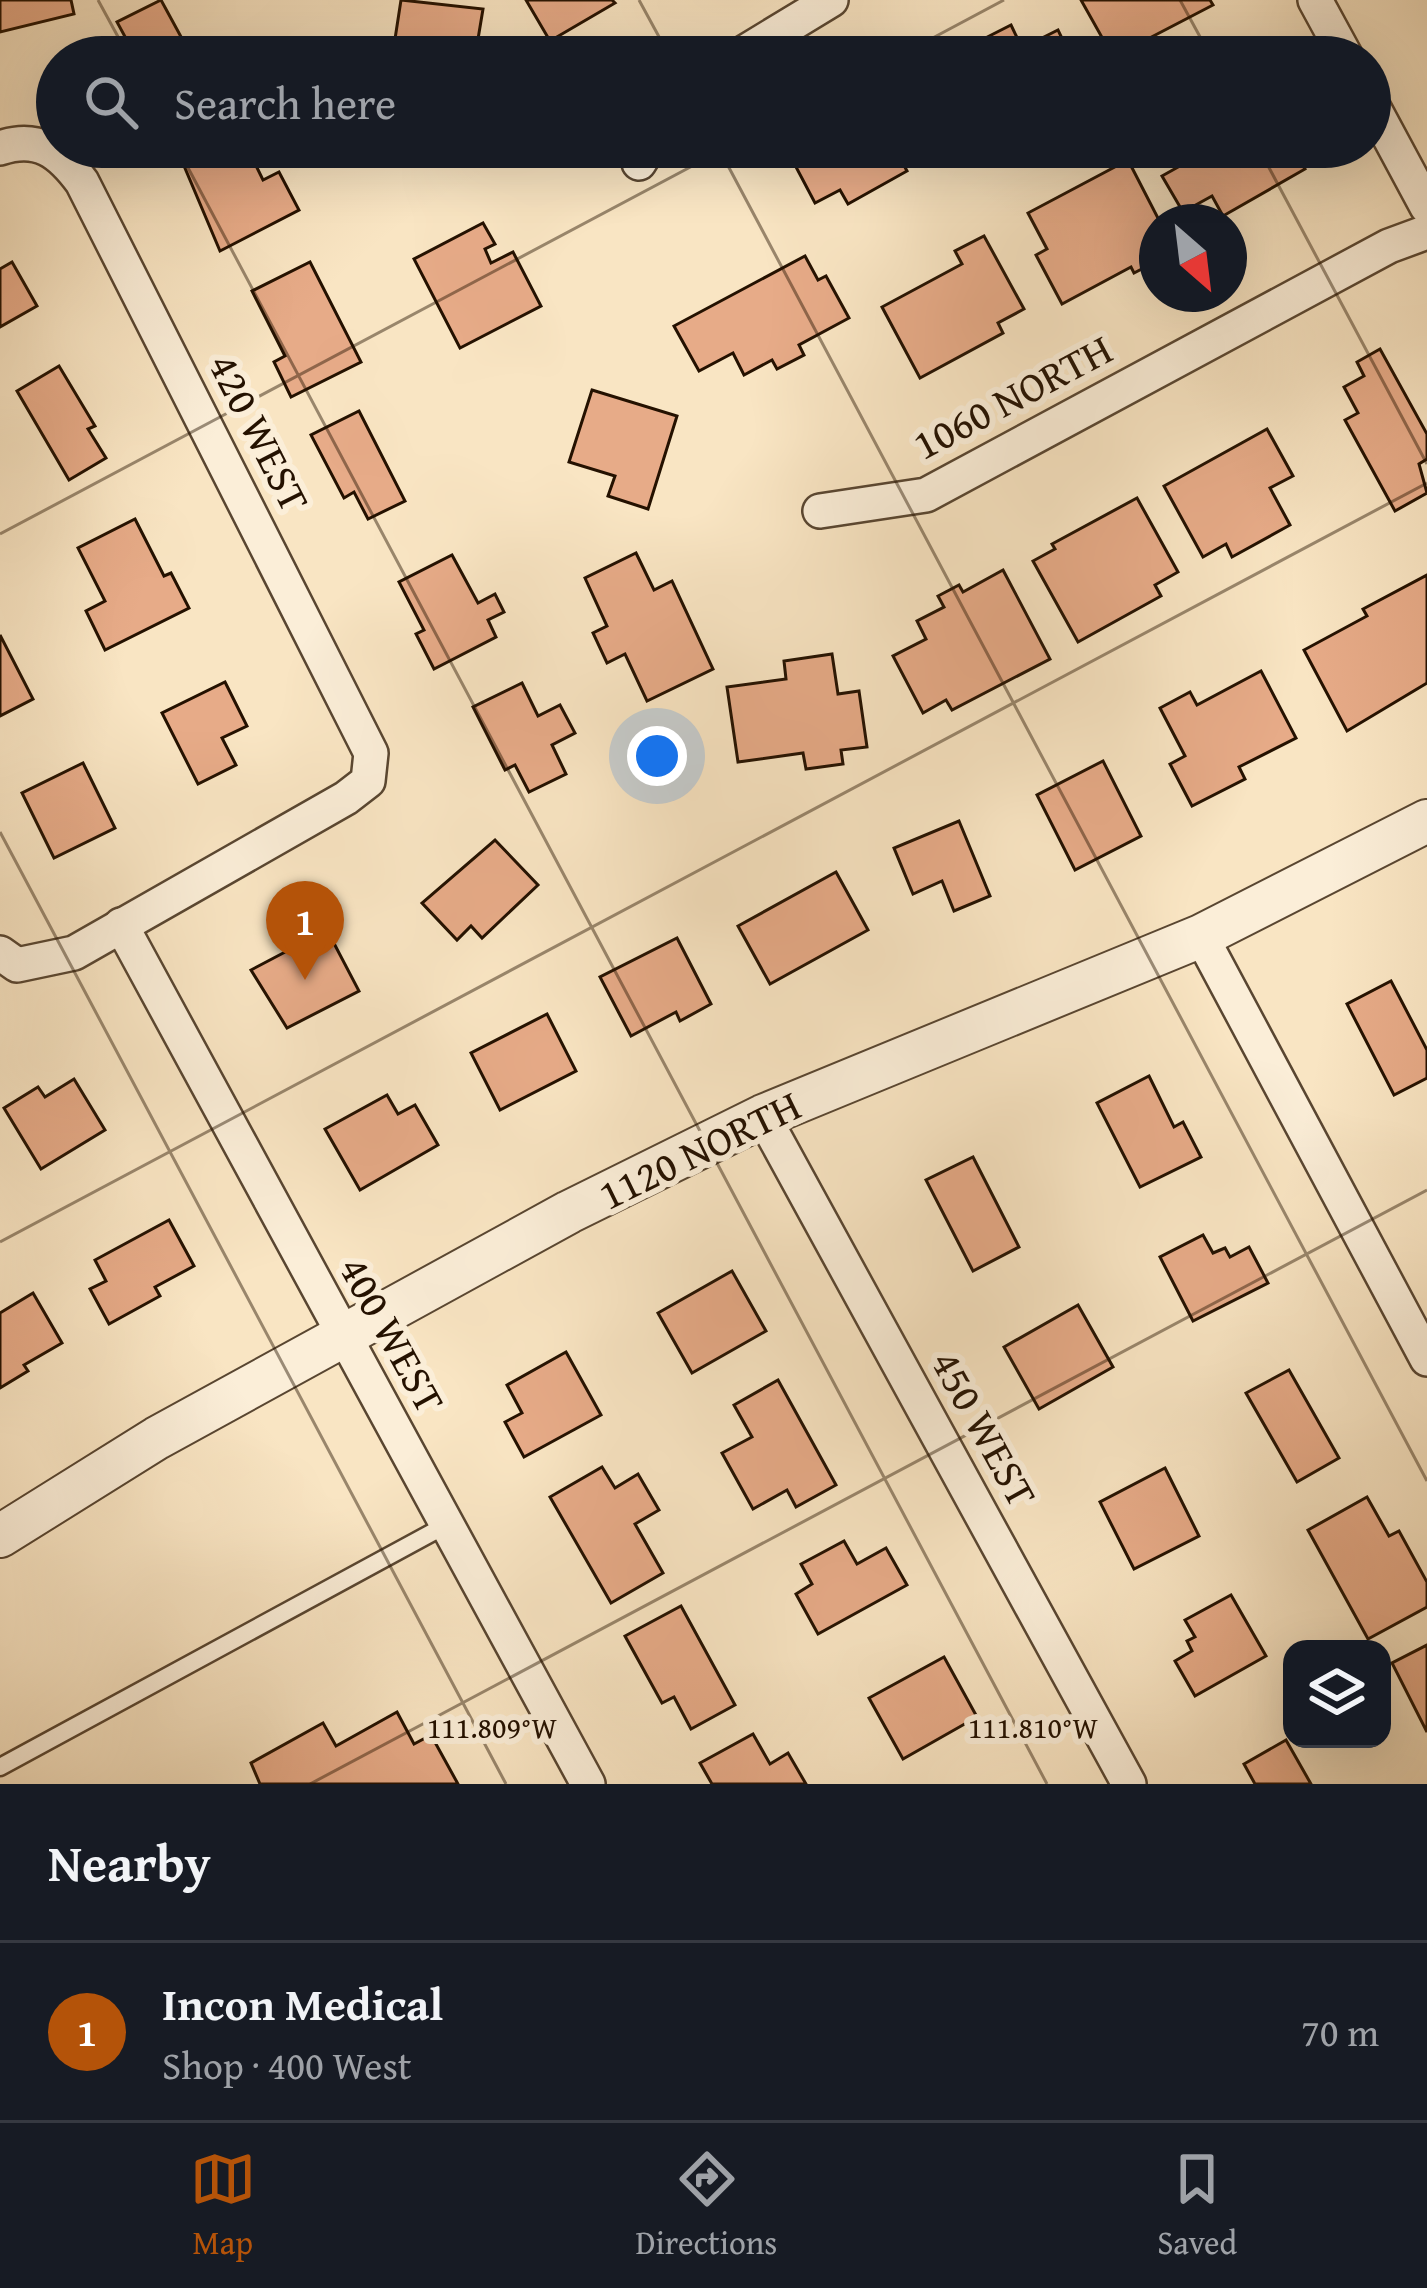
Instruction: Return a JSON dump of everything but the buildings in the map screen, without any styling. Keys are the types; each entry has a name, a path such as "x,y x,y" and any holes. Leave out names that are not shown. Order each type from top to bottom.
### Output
{"street":[{"path":"772,36 831,0"},
{"path":"1316,0 1335,36"},
{"path":"1391,140 1427,207"},
{"name":"420 WEST","path":"0,148 36,142"},
{"name":"420 WEST","path":"70,168 371,753 368,781 121,925"},
{"name":"1060 NORTH","path":"820,511 926,495 1389,246 1427,232"},
{"name":"1120 NORTH","path":"0,1536 39,1507 342,1334 763,1116 1202,936 1427,821"},
{"path":"9,959 74,952 121,925"},
{"name":"400 WEST","path":"121,925 588,1784"},
{"path":"1202,936 1427,1359"},
{"name":"450 WEST","path":"763,1116 1129,1784"}],"lane":[{"path":"0,1767 446,1525"}],"place":[{"name":"Incon Medical","path":"305,980"}]}
